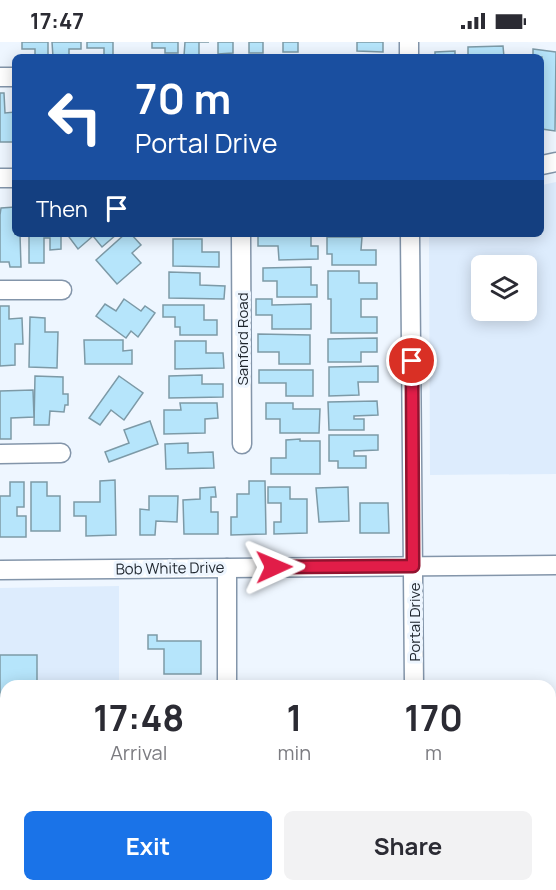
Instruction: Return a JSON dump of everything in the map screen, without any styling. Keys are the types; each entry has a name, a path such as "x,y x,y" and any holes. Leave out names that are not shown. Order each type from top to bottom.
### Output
{"street":[{"name":"Sanford Road","path":"241,237 242,444"},
{"name":"Portal Drive","path":"410,237 414,680"},
{"path":"0,290 62,290"},
{"path":"0,454 61,453"},
{"name":"Bob White Drive","path":"0,570 556,565"},
{"path":"227,568 227,680"}],"shaded area":[{"path":"556,182 556,474 430,475 429,237 544,237 544,185"},
{"path":"119,586 119,680 0,680 0,588"}],"building":[{"path":"22,42 48,42 48,54 35,54 35,49 22,49"},
{"path":"52,42 81,42 81,49 69,49 69,54 53,54"},
{"path":"87,42 113,42 113,54 104,54 104,48 87,48"},
{"path":"152,42 178,42 178,53 165,53 165,48 152,48"},
{"path":"185,42 199,42 199,54 184,54"},
{"path":"218,42 233,42 233,53 218,54"},
{"path":"249,42 263,42 263,53 249,53"},
{"path":"283,42 298,42 298,52 283,52"},
{"path":"357,42 383,42 383,52 357,51"},
{"path":"503,46 504,54 468,54 468,47"},
{"path":"533,49 556,52 555,131 544,129 544,54 533,54"},
{"path":"455,51 455,54 435,54 435,52"},
{"path":"0,93 4,93 5,113 12,112 12,142 0,142"},
{"path":"12,207 12,237 20,237 21,267 10,267 9,262 0,262 1,208"},
{"path":"29,237 61,237 61,249 50,250 50,238 44,238 44,263 29,263"},
{"path":"69,237 92,237 78,249"},
{"path":"94,237 114,237 102,247"},
{"path":"122,237 134,237 141,245 132,253 141,263 117,284 96,260"},
{"path":"258,237 311,237 311,246 318,246 318,259 279,260 278,246 258,246"},
{"path":"327,237 362,237 361,250 376,250 376,265 332,265 332,254 327,254"},
{"path":"173,239 202,239 202,252 219,252 219,267 173,266"},
{"path":"311,267 311,285 317,285 317,297 277,297 277,281 263,281 263,268"},
{"path":"328,271 359,271 359,283 377,283 377,299 361,299 361,317 377,317 377,333 331,333"},
{"path":"169,272 200,273 200,285 225,286 224,299 169,298"},
{"path":"124,299 141,311 145,306 155,313 138,337 131,331 126,338 96,316 105,304 116,311"},
{"path":"256,299 272,299 272,305 311,304 311,329 272,329 272,315 256,315"},
{"path":"163,305 204,305 204,320 217,320 217,335 180,335 180,327 175,327 175,317 163,317"},
{"path":"0,306 9,306 9,319 22,318 23,344 15,344 15,365 0,366"},
{"path":"30,317 45,318 45,332 58,332 57,368 29,367"},
{"path":"258,334 310,335 310,364 279,364 279,352 258,352"},
{"path":"377,338 377,352 361,352 361,362 328,362 328,339"},
{"path":"84,340 123,340 123,351 132,350 132,364 85,364"},
{"path":"175,341 206,341 206,353 223,353 224,368 175,369"},
{"path":"378,366 378,382 358,382 359,395 329,396 329,367"},
{"path":"259,370 313,370 313,396 286,396 286,383 259,383"},
{"path":"202,375 202,384 223,384 223,397 169,398 169,376"},
{"path":"35,376 63,377 63,394 68,394 68,405 65,405 64,412 50,411 49,425 34,425"},
{"path":"119,376 143,393 124,420 111,410 100,425 89,418"},
{"path":"33,390 34,417 11,418 11,439 0,439 0,391"},
{"path":"377,401 378,415 354,416 354,419 364,419 364,430 329,430 328,402"},
{"path":"180,403 217,403 218,418 205,419 205,433 164,434 164,410 181,410"},
{"path":"266,403 293,403 293,409 320,409 319,433 280,433 280,419 266,419"},
{"path":"150,421 158,444 109,462 105,452 129,443 124,430"},
{"path":"329,435 378,435 378,450 354,451 354,456 366,456 366,468 338,468 338,461 329,461"},
{"path":"300,439 300,441 320,441 320,474 271,474 271,458 286,458 286,440"},
{"path":"188,443 188,453 213,452 214,468 166,469 165,444"},
{"path":"115,480 116,535 86,536 86,516 74,516 74,502 100,502 100,481"},
{"path":"249,481 265,481 266,534 231,535 231,517 237,517 237,494 249,494"},
{"path":"10,482 24,482 24,507 17,507 17,516 26,516 26,537 0,537 0,496 10,496"},
{"path":"31,482 47,482 47,496 60,496 60,531 31,531"},
{"path":"215,487 216,497 211,497 211,512 218,512 218,534 184,534 183,500 200,499 200,488"},
{"path":"268,487 290,487 290,499 307,499 307,533 274,534 274,522 281,522 281,503 268,503"},
{"path":"348,487 349,521 319,522 316,488"},
{"path":"149,496 178,496 177,522 156,521 155,535 140,535 140,509 149,510"},
{"path":"360,503 388,503 389,533 360,533"},
{"path":"148,635 157,635 157,641 201,641 201,674 164,674 164,649 148,649"},
{"path":"0,655 37,655 37,680 0,680"}],"route":[{"path":"274,567 413,566 412,361"}]}
